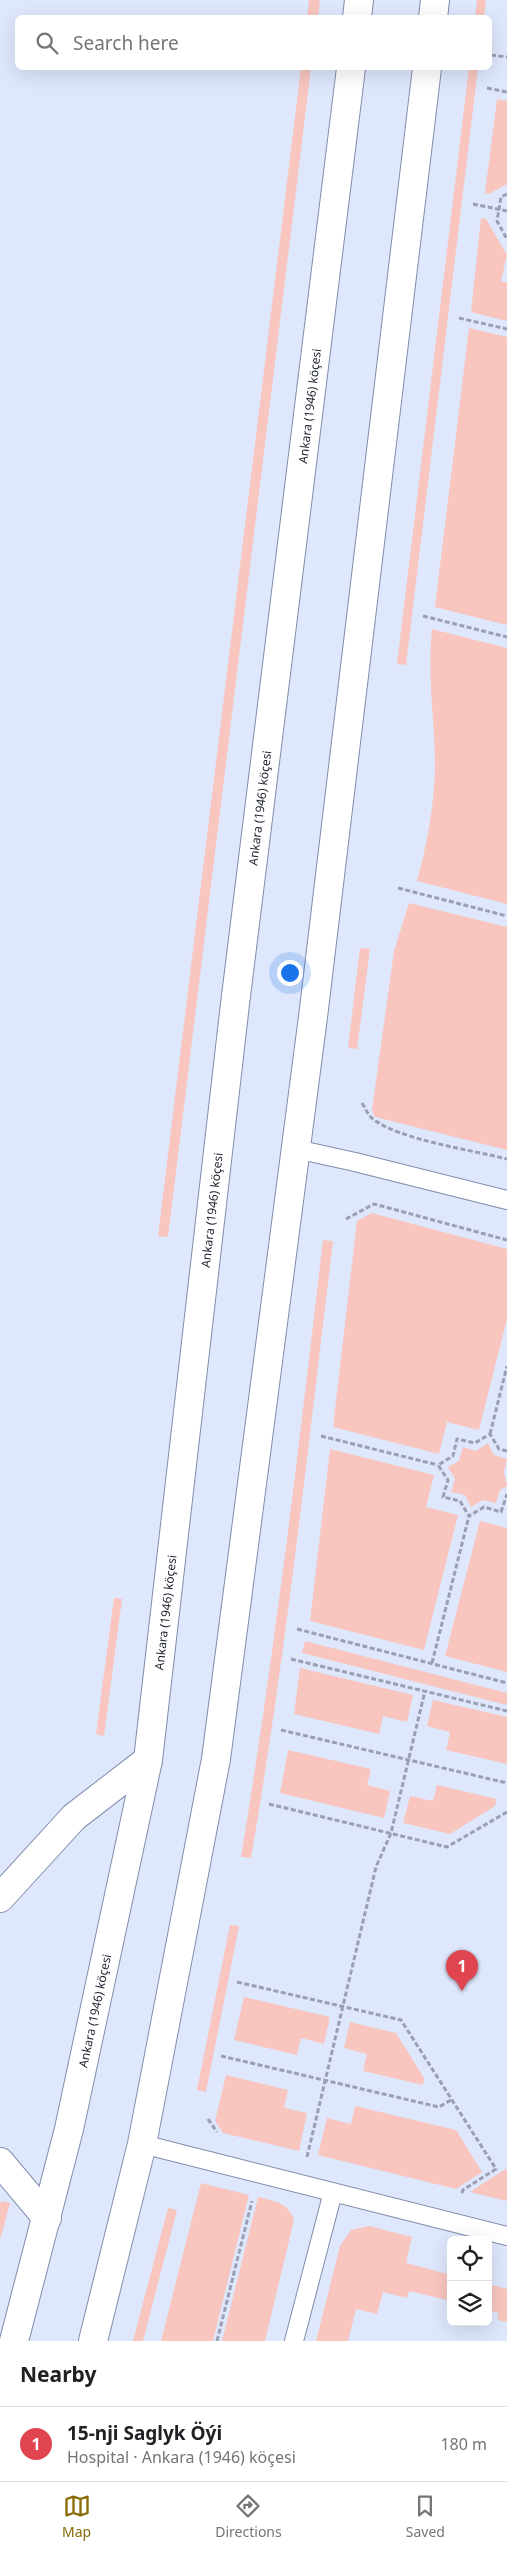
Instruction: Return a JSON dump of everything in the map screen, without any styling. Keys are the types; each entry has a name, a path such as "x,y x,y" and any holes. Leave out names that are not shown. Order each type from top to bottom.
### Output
{"main road":[{"path":"357,15 359,0"},
{"path":"433,15 435,0"},
{"name":"Ankara (1946) köçesi","path":"14,2341 69,2128 148,1760 235,1004 351,70"},
{"path":"93,2341 142,2144 216,1759 296,1149 426,70"},
{"path":"0,1898 74,1817 148,1760"},
{"path":"0,2162 47,2218"}],"lane":[{"path":"296,1149 507,1200"},
{"path":"142,2144 507,2236"},
{"path":"294,2341 333,2192"}],"path":[{"path":"492,55 507,57"},
{"path":"487,88 507,92"},
{"path":"507,194 501,197 497,221 507,239"},
{"path":"473,204 507,211"},
{"path":"459,318 507,329"},
{"path":"422,616 507,637"},
{"path":"398,888 507,916"},
{"path":"362,1104 371,1118 384,1127 407,1135 507,1159"},
{"path":"346,1219 374,1204 507,1240"},
{"path":"438,1465 453,1456 458,1439 475,1443 490,1434 507,1366"},
{"path":"490,1434 499,1449 507,1451"},
{"path":"321,1436 438,1465 448,1480 443,1497 460,1501 469,1516"},
{"path":"432,1663 469,1516 484,1507 502,1512 507,1494"},
{"path":"297,1629 507,1682"},
{"path":"291,1659 507,1711"},
{"path":"307,2158 376,1867 391,1833 424,1691"},
{"path":"281,1730 507,1783"},
{"path":"269,1804 447,1847 507,1812"},
{"path":"237,1982 401,2020 496,2169 463,2190 462,2195"},
{"path":"221,2056 439,2108 451,2100"},
{"path":"217,2341 254,2196"}],"shaded area":[{"path":"309,0 320,0 318,15 307,15"},
{"path":"477,0 486,0 484,15 475,15"},
{"path":"301,70 311,70 168,1237 158,1236"},
{"path":"469,70 478,70 406,665 397,664"},
{"path":"497,99 507,101 507,184 489,194 485,193"},
{"path":"481,218 486,219 507,255 501,281 507,283 507,321 471,312"},
{"path":"469,328 507,337 507,625 435,607"},
{"path":"432,629 507,648 507,904 417,881 429,825 435,768 430,664"},
{"path":"409,903 507,927 507,1150 375,1117 372,1110 394,951"},
{"path":"360,948 370,949 357,1049 348,1048"},
{"path":"372,1213 507,1249 507,1319 479,1430 447,1422 439,1454 333,1427 357,1221"},
{"path":"323,1240 333,1241 286,1627 251,1858 241,1857 276,1626"},
{"path":"488,1443 494,1455 507,1459 504,1472 507,1486 500,1490 496,1503 483,1500 471,1507 465,1495 451,1492 455,1479 448,1467 459,1461 463,1447 476,1451"},
{"path":"330,1449 434,1475 426,1507 458,1515 424,1650 310,1621"},
{"path":"480,1521 507,1528 507,1672 445,1656"},
{"path":"114,1598 122,1599 104,1736 96,1734"},
{"path":"305,1641 507,1693 507,1705 302,1653"},
{"path":"300,1668 413,1695 407,1722 383,1716 379,1734 294,1714"},
{"path":"433,1700 507,1717 507,1764 446,1750 450,1732 427,1726"},
{"path":"288,1750 371,1769 367,1785 390,1791 384,1818 280,1793"},
{"path":"437,1785 497,1799 495,1806 450,1834 403,1823 410,1796 433,1801"},
{"path":"230,1925 239,1926 206,2092 197,2090"},
{"path":"244,1997 330,2017 324,2044 301,2038 297,2055 234,2040"},
{"path":"350,2022 396,2033 424,2078 423,2085 363,2071 367,2054 344,2048"},
{"path":"226,2075 288,2090 284,2108 307,2113 299,2151 223,2133 215,2121"},
{"path":"355,2106 456,2130 482,2172 456,2189 318,2155 327,2118 351,2124"},
{"path":"507,2168 507,2201 470,2192"},
{"path":"201,2183 249,2195 213,2341 161,2341"},
{"path":"258,2197 280,2203 288,2209 294,2220 265,2341 222,2341"},
{"path":"1,2201 10,2203 0,2240 0,2205"},
{"path":"168,2208 177,2210 143,2341 133,2341"},
{"path":"369,2226 412,2237 406,2263 447,2274 447,2300 409,2291 407,2298 383,2292 377,2314 356,2309 348,2341 316,2341 340,2246 351,2230"},
{"path":"492,2285 507,2289 507,2322 497,2320 499,2313 492,2311"}],"place":[{"name":"15-nji Saglyk Öýi","path":"462,1991"}]}
